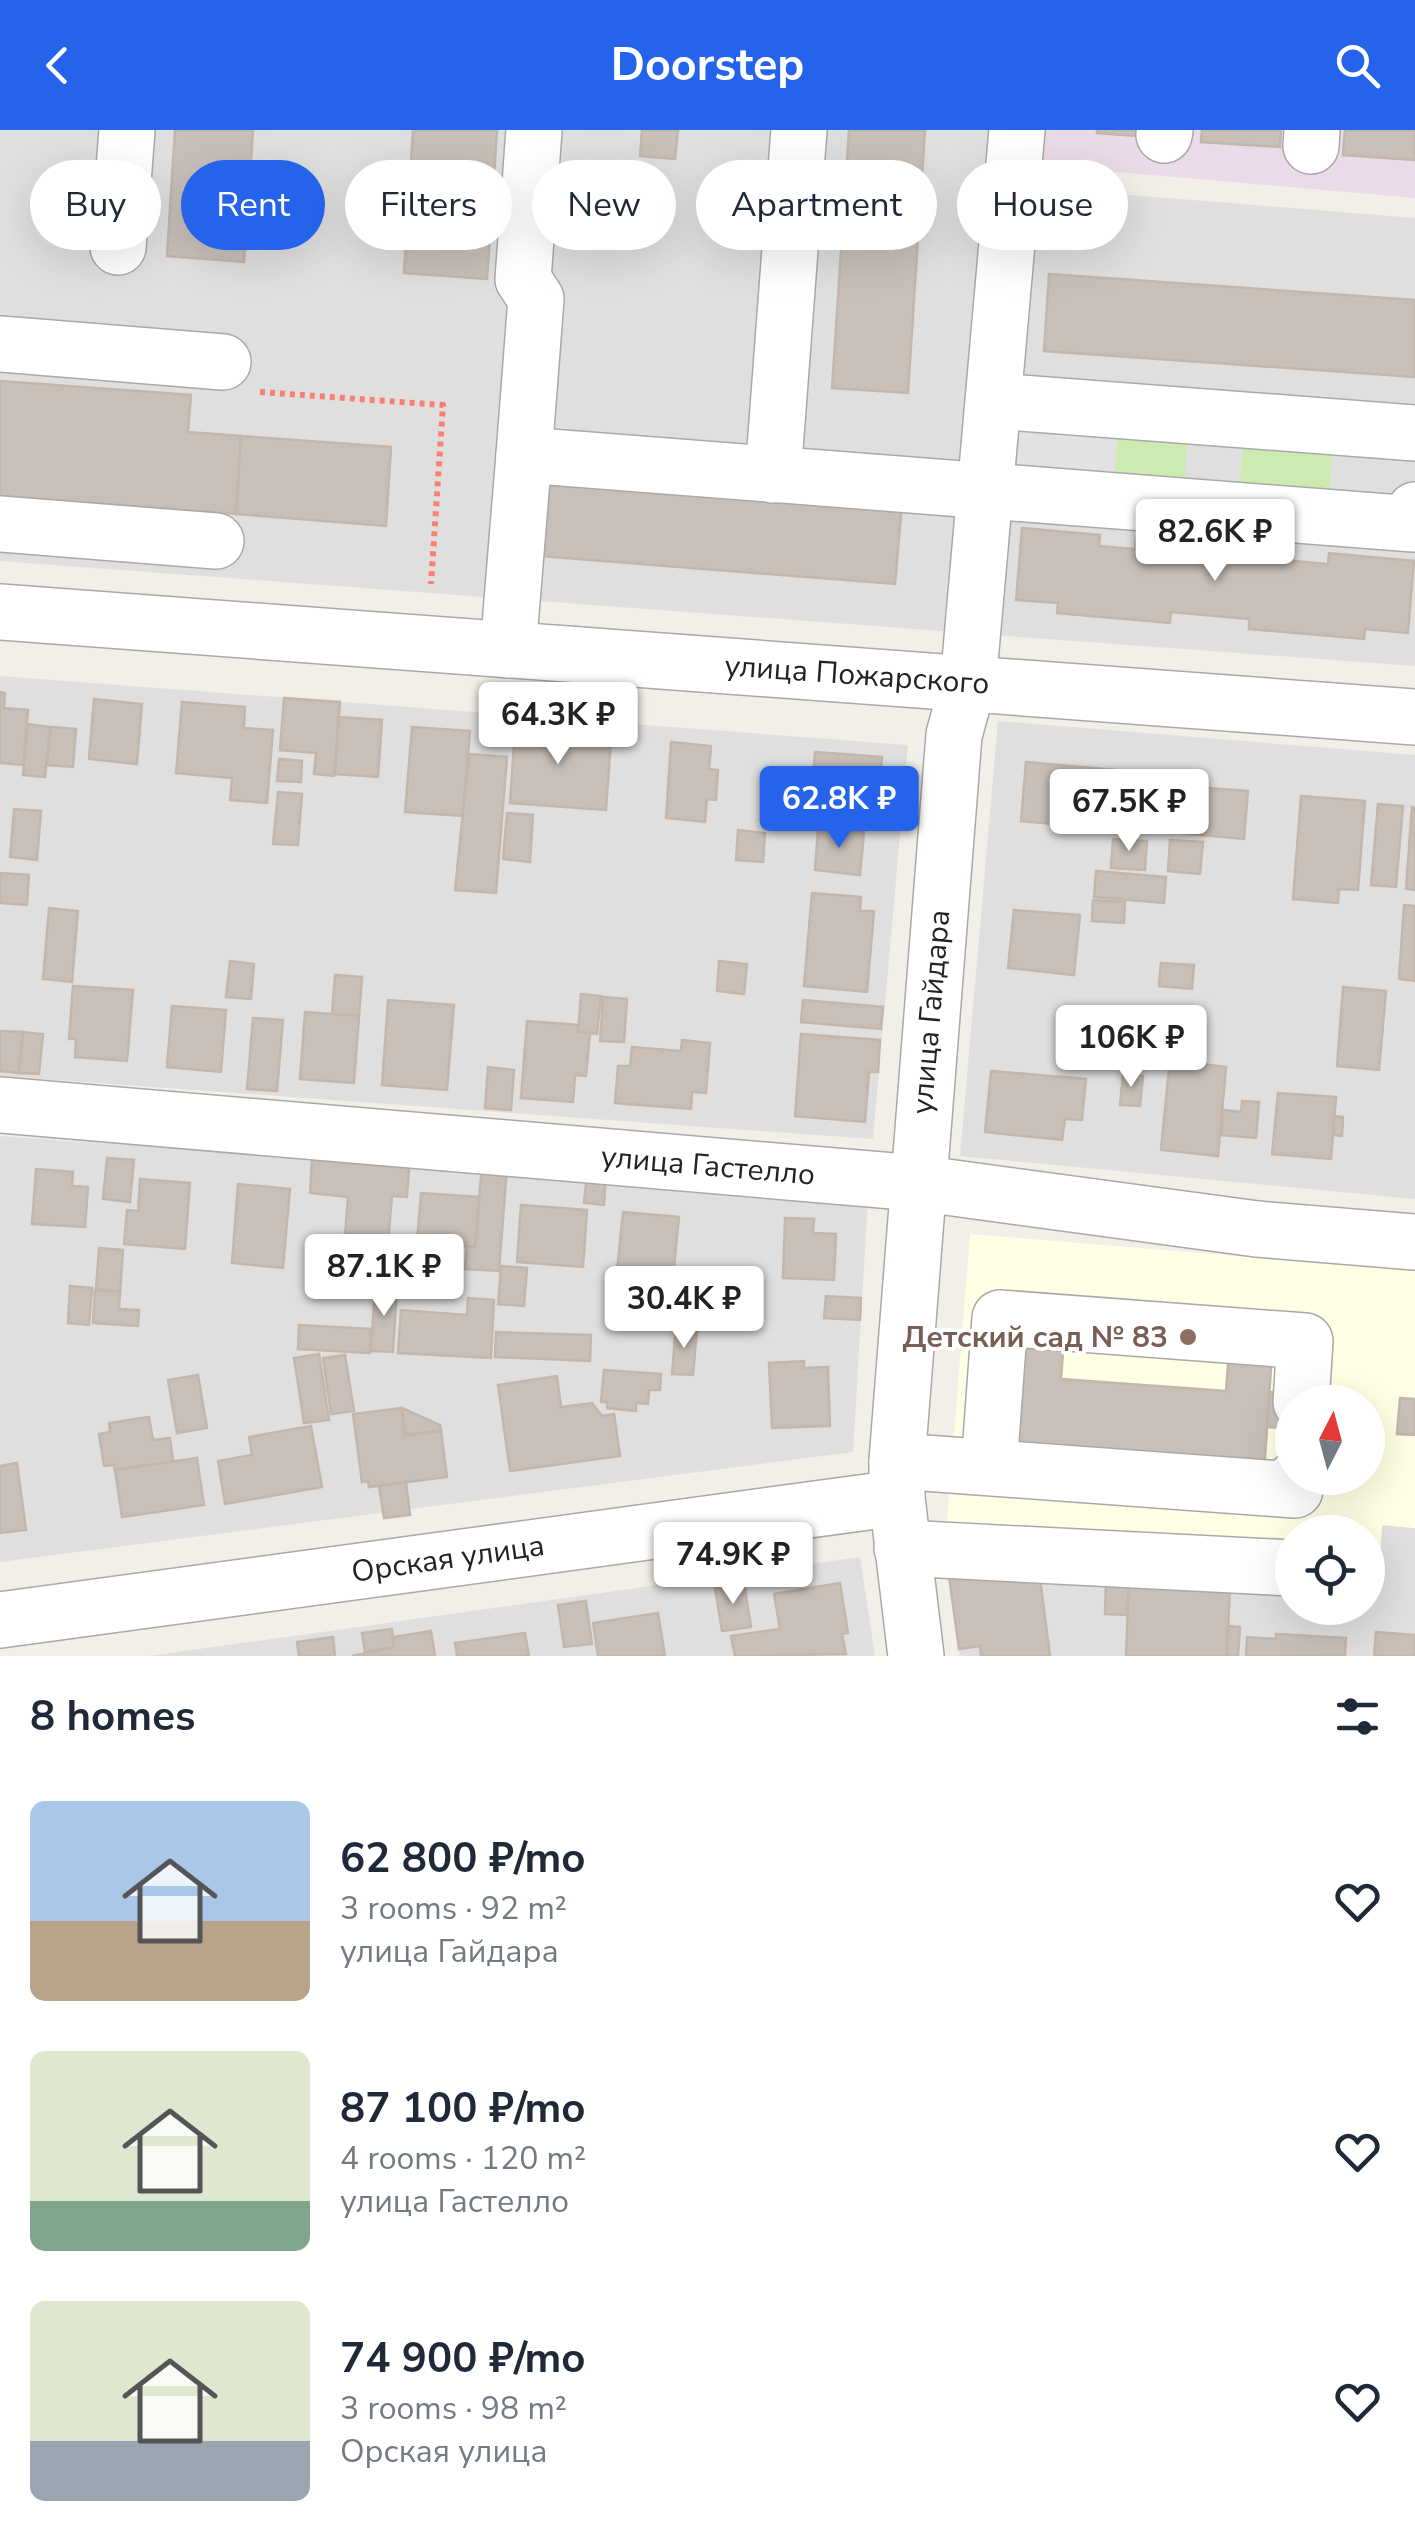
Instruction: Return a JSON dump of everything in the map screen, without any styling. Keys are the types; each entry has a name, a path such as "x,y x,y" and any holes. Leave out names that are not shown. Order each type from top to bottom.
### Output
{"street":[{"path":"125,160 127,130"},
{"path":"508,650 536,299 524,279 534,130"},
{"path":"772,474 799,130"},
{"name":"улица Гайдара","path":"916,1656 899,1502 917,1184 954,735 968,684 1017,130"},
{"path":"0,344 223,362"},
{"path":"994,401 1415,432"},
{"path":"524,455 1414,524 1415,510"},
{"path":"0,524 216,541"},
{"name":"улица Пожарского","path":"0,612 1415,718"},
{"name":"улица Гастелло","path":"0,1105 917,1184 1257,1229 1415,1242"},
{"path":"989,1468 1000,1318 1305,1341 1302,1385"},
{"path":"899,1502 989,1468 1275,1489"},
{"path":"899,1502 1275,1565"},
{"name":"Орская улица","path":"0,1620 899,1502"}],"path":[{"path":"223,362 246,391 443,405 431,584"}],"shaded area":[{"path":"0,130 997,130 995,160 957,160 957,250 987,250 956,632 0,561"},
{"path":"1040,130 1415,130 1415,198 1128,173 1128,160 1037,160"},
{"path":"1128,195 1415,218 1415,666 993,635 1027,250 1128,250"},
{"path":"1017,416 1118,424 1113,486 1012,479"},
{"path":"0,676 908,745 873,1139 0,1076"},
{"path":"998,721 1415,755 1415,1199 960,1156"},
{"path":"0,1136 868,1199 853,1452 0,1562"},
{"name":"Детский сад № 83","path":"970,1234 1415,1271 1415,1528 1385,1525 1385,1515 1275,1515 1275,1553 946,1535"},
{"path":"1385,1525 1415,1528 1415,1656 960,1656 949,1576 1275,1587 1275,1625 1385,1625"},
{"path":"860,1557 875,1656 149,1656"}],"green space":[{"path":"1118,424 1188,429 1184,491 1114,486"},
{"path":"1244,433 1333,440 1329,501 1239,494"}],"building":[{"path":"175,130 253,130 251,160 181,160 181,250 245,250 244,262 167,256"},
{"path":"413,130 497,130 495,160 411,160"},
{"path":"642,130 678,130 675,159 640,156"},
{"path":"849,130 925,130 923,160 847,160"},
{"path":"1136,130 1136,136 1097,133"},
{"path":"1202,130 1281,130 1280,147 1201,142"},
{"path":"1345,130 1415,130 1415,160 1343,155"},
{"path":"405,250 489,250 487,279 404,273"},
{"path":"841,250 917,250 908,393 832,388"},
{"path":"1049,274 1415,300 1415,377 1044,351"},
{"path":"0,381 191,395 188,432 241,436 236,514 0,496"},
{"path":"241,436 391,447 386,526 236,514"},
{"path":"534,475 902,504 895,584 528,555"},
{"path":"1022,528 1100,535 1099,546 1135,549 1136,538 1294,550 1293,561 1328,564 1329,553 1414,561 1408,633 1365,629 1364,639 1249,629 1249,619 1171,612 1170,623 1057,613 1058,603 1016,600"},
{"path":"0,692 5,693 4,708 28,710 23,765 0,763"},
{"path":"284,698 340,702 334,776 314,774 316,753 280,750"},
{"path":"94,699 142,704 137,764 89,759"},
{"path":"182,702 245,707 244,728 273,730 267,803 230,800 232,778 176,773"},
{"path":"516,715 558,718 557,736 611,740 606,810 510,803"},
{"path":"339,717 382,720 378,777 335,774"},
{"path":"28,724 50,727 45,777 23,775"},
{"path":"51,727 76,729 73,767 47,765"},
{"path":"412,727 470,731 463,816 405,812"},
{"path":"671,742 711,746 709,769 718,770 716,800 707,799 705,822 666,818"},
{"path":"815,752 882,757 877,820 810,815"},
{"path":"469,754 507,757 496,893 455,890"},
{"path":"279,759 302,761 301,782 277,781"},
{"path":"1026,762 1126,771 1121,830 1021,821"},
{"path":"1195,787 1248,791 1244,839 1181,833 1184,799 1194,800"},
{"path":"278,792 302,794 298,845 273,844"},
{"path":"1301,796 1365,801 1358,890 1339,889 1338,903 1293,899"},
{"path":"1378,804 1403,806 1396,887 1371,885"},
{"path":"1412,807 1415,808 1415,890 1406,889"},
{"path":"14,809 41,811 37,860 10,857"},
{"path":"507,813 533,815 530,862 503,859"},
{"path":"818,829 864,832 860,875 815,870"},
{"path":"738,830 765,833 763,862 736,860"},
{"path":"1113,839 1147,841 1145,870 1111,868"},
{"path":"1170,840 1203,842 1200,874 1168,871"},
{"path":"1096,871 1166,877 1164,903 1094,897"},
{"path":"0,873 29,875 27,905 0,903"},
{"path":"812,893 861,897 860,911 874,911 867,992 804,986"},
{"path":"1093,900 1125,902 1124,923 1092,921"},
{"path":"1404,905 1415,906 1415,981 1399,979"},
{"path":"49,908 78,911 72,982 43,979"},
{"path":"1014,910 1080,915 1074,975 1008,968"},
{"path":"230,961 254,964 251,999 226,997"},
{"path":"719,961 747,964 744,994 717,991"},
{"path":"1161,963 1194,965 1192,989 1159,986"},
{"path":"335,975 362,977 359,1016 332,1014"},
{"path":"73,986 133,990 127,1061 75,1057 76,1039 69,1039"},
{"path":"1343,987 1386,991 1379,1070 1337,1066"},
{"path":"581,994 601,996 597,1034 578,1032"},
{"path":"603,997 627,999 624,1042 600,1041"},
{"path":"388,1000 454,1005 447,1090 382,1085"},
{"path":"803,1000 883,1007 881,1029 801,1022"},
{"path":"172,1006 226,1010 221,1072 167,1067"},
{"path":"305,1012 359,1016 354,1083 300,1079"},
{"path":"253,1018 283,1020 277,1091 247,1089"},
{"path":"527,1021 578,1025 578,1032 590,1033 586,1076 575,1075 573,1102 521,1098"},
{"path":"1127,1029 1154,1031 1153,1044 1126,1042"},
{"path":"0,1031 23,1032 19,1073 0,1071"},
{"path":"23,1032 43,1034 39,1074 19,1073"},
{"path":"801,1034 880,1040 878,1072 869,1072 865,1122 795,1116"},
{"path":"682,1040 710,1043 706,1093 692,1092 691,1109 615,1103 618,1066 630,1066 632,1047 681,1051"},
{"path":"1093,1040 1124,1043 1122,1060 1091,1057"},
{"path":"1171,1047 1204,1051 1203,1064 1226,1067 1218,1156 1161,1150"},
{"path":"488,1067 514,1070 511,1110 485,1108"},
{"path":"991,1071 1086,1079 1082,1120 1065,1119 1062,1140 985,1132"},
{"path":"1123,1074 1143,1076 1140,1106 1120,1105"},
{"path":"1278,1093 1336,1097 1331,1159 1272,1154"},
{"path":"1242,1101 1259,1102 1256,1138 1221,1135 1223,1110 1241,1112"},
{"path":"1334,1116 1343,1117 1342,1136 1333,1135"},
{"path":"107,1158 134,1160 130,1202 103,1199"},
{"path":"312,1160 409,1168 407,1197 392,1196 383,1266 348,1263 344,1250 348,1197 310,1193"},
{"path":"482,1165 507,1167 499,1271 465,1269 467,1246 475,1247"},
{"path":"36,1169 73,1172 72,1186 88,1187 85,1227 32,1224"},
{"path":"587,1173 606,1175 604,1205 584,1203"},
{"path":"140,1179 190,1183 185,1249 124,1244 127,1210 138,1211"},
{"path":"238,1184 290,1189 283,1268 232,1263"},
{"path":"421,1193 479,1197 475,1247 417,1242"},
{"path":"521,1205 587,1210 583,1267 517,1262"},
{"path":"623,1212 679,1217 672,1286 616,1281"},
{"path":"785,1218 814,1219 813,1233 836,1234 834,1280 783,1278"},
{"path":"99,1248 123,1250 120,1292 96,1289"},
{"path":"501,1266 527,1268 524,1306 498,1304"},
{"path":"704,1283 732,1285 730,1311 701,1309"},
{"path":"70,1286 92,1288 89,1325 68,1323"},
{"path":"375,1286 397,1287 393,1352 371,1351"},
{"path":"673,1289 700,1291 697,1324 671,1322"},
{"path":"95,1290 120,1292 119,1309 139,1310 138,1326 93,1323"},
{"path":"826,1296 861,1298 860,1320 824,1318"},
{"path":"468,1298 494,1300 491,1358 398,1353 401,1310 467,1315"},
{"path":"299,1325 371,1329 370,1353 298,1349"},
{"path":"676,1326 697,1329 693,1375 672,1374"},
{"path":"496,1332 591,1335 590,1361 495,1357"},
{"path":"1025,1336 1064,1339 1061,1379 1226,1391 1229,1350 1272,1353 1264,1473 1017,1455"},
{"path":"319,1354 329,1420 304,1423 294,1358"},
{"path":"345,1355 354,1411 331,1414 323,1358"},
{"path":"804,1361 804,1368 828,1367 830,1426 772,1428 769,1363"},
{"path":"604,1370 661,1374 660,1390 649,1390 648,1404 636,1403 636,1411 607,1408 607,1402 601,1402"},
{"path":"198,1375 207,1428 177,1433 168,1380"},
{"path":"557,1376 561,1407 592,1403 602,1416 614,1414 620,1456 510,1471 498,1385"},
{"path":"1270,1392 1275,1392 1275,1428 1267,1427"},
{"path":"1400,1398 1415,1399 1415,1435 1397,1434"},
{"path":"402,1408 405,1435 441,1431 447,1477 369,1487 368,1481 362,1482 353,1414"},
{"path":"402,1408 440,1425 441,1431 405,1435"},
{"path":"149,1417 153,1440 170,1438 173,1461 115,1470 114,1465 104,1466 99,1434 110,1432 109,1423"},
{"path":"311,1426 322,1487 225,1504 218,1461 252,1455 249,1437"},
{"path":"197,1458 204,1505 122,1517 115,1470"},
{"path":"17,1463 26,1530 0,1533 0,1466"},
{"path":"406,1482 410,1515 384,1518 379,1486"},
{"path":"949,1576 1040,1578 1050,1656 981,1656 980,1646 959,1649"},
{"path":"1106,1581 1129,1582 1127,1615 1105,1614"},
{"path":"1129,1582 1230,1585 1227,1656 1126,1656"},
{"path":"744,1583 751,1627 722,1631 715,1588"},
{"path":"840,1583 848,1633 842,1634 846,1654 735,1656 731,1636 780,1629 774,1594"},
{"path":"586,1601 592,1644 564,1647 558,1605"},
{"path":"658,1613 665,1656 598,1656 593,1623"},
{"path":"1228,1626 1240,1627 1238,1656 1227,1656"},
{"path":"392,1629 394,1647 365,1652 362,1633"},
{"path":"431,1631 435,1656 352,1656 394,1647 393,1637"},
{"path":"1376,1632 1415,1635 1415,1656 1374,1656"},
{"path":"525,1633 529,1656 457,1656 455,1643"},
{"path":"1276,1634 1346,1638 1345,1656 1246,1656 1247,1637 1276,1639"},
{"path":"333,1637 335,1656 299,1656 297,1642"}],"place":[{"name":"Детский сад № 83","path":"1188,1337"}]}
